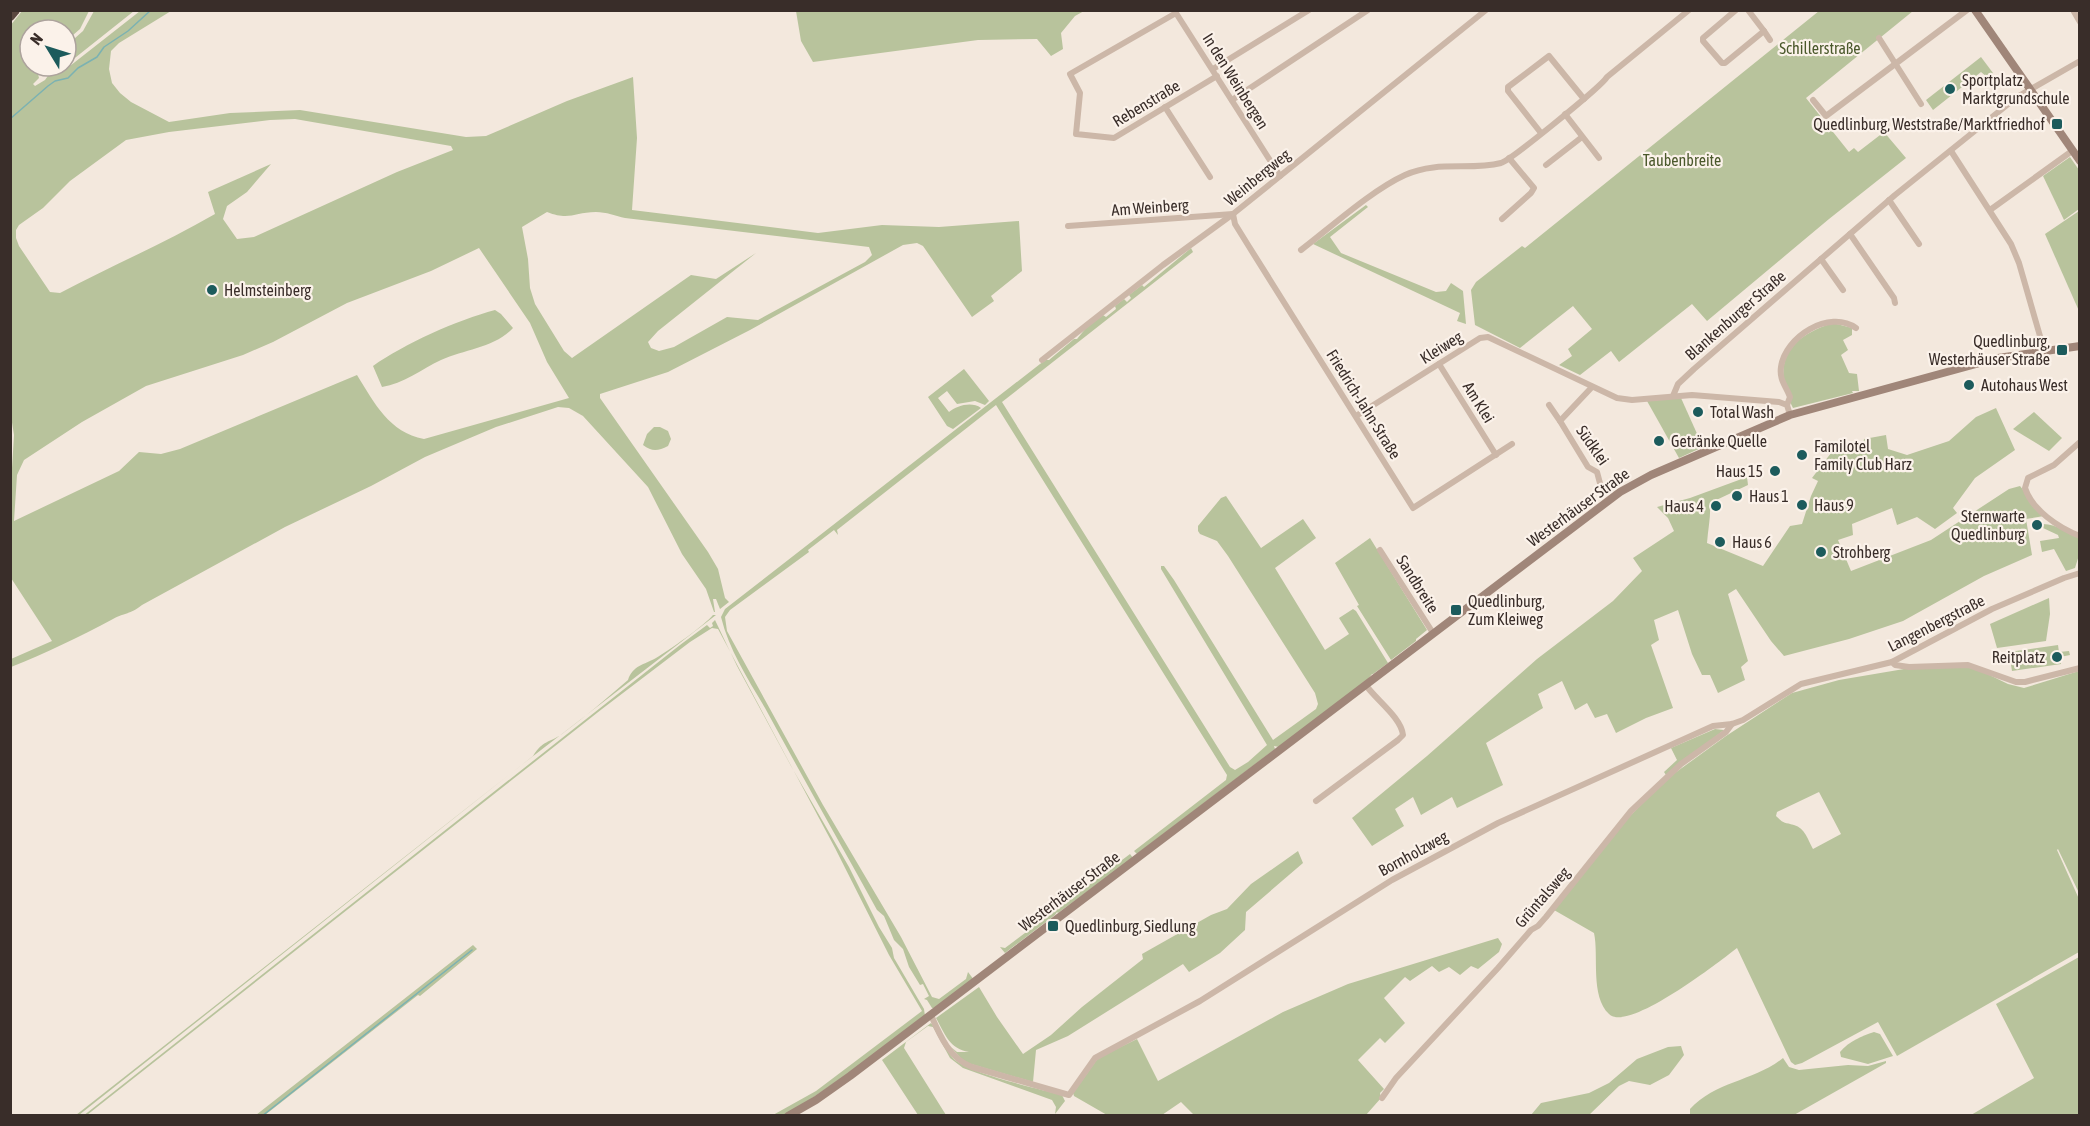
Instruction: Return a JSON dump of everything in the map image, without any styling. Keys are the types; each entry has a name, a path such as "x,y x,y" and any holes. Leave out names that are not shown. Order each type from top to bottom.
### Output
{"highway":[{"path":"10,16 15,10"}],"main road":[{"path":"1975,10 2079,161"},
{"name":"Westerhäuser Straße","path":"788,1116 841,1083 1620,492 1651,475 1790,415 1998,358 2079,346"}],"street":[{"name":"Rebenstraße","path":"1070,74 1080,93 1076,134 1114,138 1165,107 1283,25 1309,10"},
{"path":"1232,100 1368,10"},
{"name":"Weinbergweg","path":"1042,360 1233,214 1486,10"},
{"path":"1301,250 1404,175 1439,166 1501,163 1584,99 1607,77 1689,10"},
{"path":"1736,10 1702,38 1721,62 1725,63 1764,31"},
{"path":"1748,10 1770,40"},
{"path":"1813,100 1826,116 1959,13 1967,10"},
{"path":"2073,10 2079,22"},
{"name":"In den Weinbergen","path":"1070,74 1175,13 1280,176"},
{"path":"1879,38 1921,104"},
{"path":"1541,133 1508,91 1508,87 1549,56 1584,99"},
{"name":"Blankenburger Straße","path":"1673,396 1675,388 1682,380 1889,200 2029,89 2079,61"},
{"path":"1165,107 1210,177"},
{"path":"1565,114 1599,158"},
{"path":"1546,165 1582,137"},
{"path":"1951,151 2011,244 2019,263 2044,350"},
{"path":"1990,210 2072,151"},
{"path":"1502,219 1534,189 1509,158"},
{"path":"1889,200 1919,244"},
{"name":"Am Weinberg","path":"1068,226 1233,214"},
{"name":"Friedrich-Jahn-Straße","path":"1233,214 1235,224 1413,508 1512,444"},
{"path":"1850,234 1894,298 1895,303"},
{"path":"1821,259 1843,290"},
{"path":"1790,415 1787,405 1790,397 1783,386 1780,368 1793,344 1809,329 1824,323 1841,321 1856,328"},
{"name":"Kleiweg","path":"1356,416 1480,338 1488,337 1611,396 1632,400 1673,396"},
{"name":"Am Klei","path":"1439,364 1496,455"},
{"name":"Südklei","path":"1560,421 1592,387"},
{"path":"1673,396 1692,395 1779,402 1787,405"},
{"name":"Südklei","path":"1549,405 1588,467 1597,472 1601,487"},
{"path":"2079,442 2054,465 2028,478 2025,488 2031,500 2055,522 2079,536"},
{"name":"Sandbreite","path":"1380,550 1433,633"},
{"name":"Langenbergstraße","path":"1801,684 1892,662 1992,609 2079,573"},
{"path":"1892,662 1894,665 1910,667 1968,665 2016,682 2025,682 2079,668"},
{"path":"1316,801 1402,735 1402,729 1383,703 1370,692 1365,684"},
{"name":"Bornholzweg","path":"931,1015 953,1056 959,1062 1069,1095 1095,1058 1200,1001 1433,856 1498,823 1713,726 1732,724 1762,709 1801,684"},
{"name":"Grüntalsweg","path":"1382,1098 1396,1078 1531,930 1546,917 1631,811 1665,778 1726,732 1732,724"}],"green space":[{"path":"796,10 1084,11 1075,16 1061,33 1063,49 1051,56 1037,39 978,40 813,62 801,41"},
{"path":"22,11 89,11 78,31 78,18 18,18 18,78 39,78 33,84 35,86 46,78 78,78 78,60 140,11 171,11 119,43 111,51 109,69 112,83 120,93 131,102 169,122 230,113 300,110 466,137 486,136 567,101 633,77 637,138 632,210 818,233 882,225 939,227 1019,221 1022,271 991,296 994,301 972,317 923,246 917,243 903,245 750,330 668,372 600,394 600,398 718,569 725,598 729,602 720,609 716,599 713,599 715,612 706,589 682,554 648,487 583,416 569,408 558,407 496,427 425,457 285,527 134,610 11,667 11,659 52,641 11,578 10,501 14,435 10,410 10,26","holes":["295,119 451,146 453,150 397,172 254,237 237,239 223,219 227,206 247,192 271,164 208,192 215,214 60,293 50,292 16,238 19,225 43,208 70,181 126,140 169,132","547,212 561,216 600,212 625,218 869,247 872,255 865,262 758,320 727,317 674,347 659,351 651,348 648,342 658,331 756,253 716,279 691,275 572,358 564,351 535,304 530,288 522,227","479,248 530,323 547,362 569,398 424,439 401,430 392,423 377,406 357,375 180,449 161,454 139,452 119,471 14,521 17,475 24,460 82,422 146,386 243,355 347,303 431,271"]},
{"path":"94,11 134,11 78,55 78,35"},
{"path":"1819,11 1913,11 1806,98 1849,152 1854,148 1858,152 1884,132 1906,158 1707,321 1692,304 1619,362 1611,351 1580,375 1559,365 1572,356 1568,349 1592,329 1573,306 1520,348 1475,325 1471,290 1476,282 1522,246 1525,248"},
{"name":"Sportplatz Marktgrundschule","path":"1981,57 1993,73 1987,77 1981,72 1933,110 1926,100"},
{"path":"2070,157 2079,170 2079,209 2064,220 2043,176"},
{"path":"1366,205 1368,207 1330,237 1341,253 1436,292 1446,291 1451,283 1463,291 1466,324 1457,321 1460,313 1313,244"},
{"path":"2079,211 2079,311 2045,234"},
{"path":"1191,248 1193,252 1002,402 1230,767 1235,770 1267,745 1161,566 1164,566 1174,580 1273,740 1316,709 1318,704 1315,693 1228,556 1217,541 1198,531 1198,526 1221,498 1226,496 1261,548 1303,519 1316,538 1275,568 1325,650 1349,634 1339,618 1353,609 1356,611 1388,663 1368,679 1279,747 1274,746 1275,749 1137,854 1134,851 1226,780 1227,775 996,405 837,530 838,535 834,530 808,550 809,552 730,610 725,617 727,631 823,805 901,937 932,997 939,999 966,979 968,972 974,980 936,1008 932,1008 924,999 929,996 923,984 920,985 909,967 903,949 894,940 884,916 877,910 740,664 721,617 725,609 1040,364 1077,339 1086,328 1103,315 1106,317 1124,299 1127,302 1131,298 1129,295 1142,285 1144,287"},
{"path":"495,310 513,328 505,335 488,344 441,360 397,383 382,387 373,366 400,349 431,334"},
{"path":"1833,323 1852,328 1852,335 1843,340 1848,350 1841,355 1849,373 1857,374 1859,391 1793,408 1784,379 1787,355 1804,336"},
{"path":"964,369 989,401 985,405 975,401 957,404 947,391 938,398 949,412 964,405 981,408 953,429 947,426 928,397"},
{"path":"1681,398 1703,447 1679,458 1647,401"},
{"path":"1996,408 2015,450 1975,478 1953,508 1957,513 1935,529 1917,517 1897,525 1892,508 1852,524 1853,535 1838,540 1851,571 1931,540 2009,489 2020,486 2044,516 2026,519 2032,555 1984,576 1903,621 1849,639 1784,656 1771,641 1736,589 1728,594 1748,661 1741,667 1745,680 1718,693 1710,675 1702,675 1692,654 1678,610 1654,620 1659,640 1651,645 1673,708 1616,733 1607,714 1595,718 1587,703 1575,710 1562,681 1538,694 1543,708 1486,743 1503,785 1457,808 1452,797 1421,815 1413,797 1395,809 1404,826 1372,846 1352,818 1427,756 1537,659 1613,601 1642,571 1633,558 1674,531 1668,518 1657,507 1690,498 1747,477 1748,485 1710,503 1707,543 1763,566 1790,526 1802,524 1818,481 1812,478 1831,453 1862,452 1864,439 1886,435 1888,449 1907,455 1949,441 1976,417"},
{"path":"2034,412 2062,438 2049,451 2013,429"},
{"path":"654,427 668,431 671,439 668,446 655,450 643,445 647,434"},
{"path":"2043,524 2057,527 2079,538 2079,555 2075,568 2066,571 2054,549 2042,552 2040,541 2059,538 2058,535 2043,528"},
{"path":"1370,538 1427,630 1391,660 1357,606 1359,605 1335,563"},
{"path":"2049,598 2050,614 2046,641 1997,648 1990,624"},
{"path":"716,615 589,713 628,680 636,668 669,650"},
{"path":"715,620 730,652 718,629 712,628 690,642 83,1116 680,645 707,625 710,628 713,626 712,623"},
{"path":"2058,645 2059,652 2069,651 2070,655 2060,657 2061,664 2012,671 2009,652"},
{"path":"730,652 794,771 737,666"},
{"path":"1973,667 2008,684 2024,688 2079,671 2079,893 2057,850 2079,899 2079,952 1897,1056 1878,1022 1795,1065 1791,1062 1737,948 1694,980 1653,1005 1634,1014 1619,1017 1609,1014 1599,997 1597,987 1594,933 1554,910 1619,827 1668,778 1726,736 1792,693 1839,680 1904,669","holes":["1819,792 1841,834 1813,849 1801,829 1781,820 1776,816 1777,812"]},
{"path":"1715,729 1724,730 1666,775 1664,772 1677,760 1671,748"},
{"path":"561,735 79,1115 76,1115 533,756 543,744"},
{"path":"794,771 849,867 892,948 894,958 924,1009 925,1016 878,1053 799,1107 783,1115 773,1115 816,1091 922,1011 889,955"},
{"path":"1298,851 1303,863 1246,912 1245,930 1220,953 1189,972 1183,964 1068,1036 1036,1050 1033,1082 964,1062 951,1047 957,1052 969,1052 952,1044 936,1018 979,987 1023,1054 1051,1035 1082,1007 1143,959 1142,954 1211,915 1227,909 1251,884"},
{"path":"1130,854 1133,858 1057,912 1005,953 1000,947 1005,948"},
{"path":"1498,938 1502,944 1499,952 1478,969 1471,966 1460,975 1449,967 1439,972 1432,966 1410,981 1405,977 1384,998 1405,1023 1385,1043 1380,1038 1358,1060 1384,1089 1380,1093 1381,1098 1366,1115 1194,1115 1181,1102 1162,1115 1107,1115 1074,1096 1073,1093 1098,1058 1137,1039 1158,1081 1283,1012 1348,984"},
{"path":"473,945 477,949 420,996 418,995 265,1115 256,1115"},
{"path":"2079,957 2079,1115 1971,1115 2034,1078 1996,1004"},
{"path":"931,1023 950,1054 961,1064 987,1075 1062,1095 1065,1101 1055,1114 1056,1107 1052,1100 963,1068 950,1058 933,1027 928,1026 906,1042 904,1048 946,1115 918,1115 882,1060"},
{"path":"1874,1032 1880,1034 1893,1056 1868,1064 1841,1057 1840,1052 1847,1045"},
{"path":"1681,1046 1684,1055 1669,1075 1650,1085 1629,1081 1619,1086 1589,1115 1531,1115 1541,1103 1589,1093 1609,1083 1637,1059 1668,1047"},
{"path":"1783,1058 1789,1067 1799,1070 1848,1065 1868,1066 1886,1061 1886,1063 1794,1115 1690,1115 1690,1109 1712,1092 1760,1072"}],"waterway":[{"path":"10,119 55,81 68,78 78,68 97,57 104,47 128,31 151,10"},
{"path":"262,1116 472,950"}],"place":[{"name":"Sportplatz Marktgrundschule","path":"1950,89"},
{"name":"Quedlinburg, Weststraße/Marktfriedhof","path":"2057,124"},
{"name":"Helmsteinberg","path":"212,290"},
{"name":"Quedlinburg, Westerhäuser Straße","path":"2062,350"},
{"name":"Autohaus West","path":"1969,385"},
{"name":"Total Wash","path":"1698,412"},
{"name":"Getränke Quelle","path":"1659,441"},
{"name":"Familotel Family Club Harz","path":"1802,455"},
{"name":"Haus 15","path":"1775,471"},
{"name":"Haus 1","path":"1737,496"},
{"name":"Haus 9","path":"1802,505"},
{"name":"Haus 4","path":"1716,506"},
{"name":"Sternwarte Quedlinburg","path":"2037,525"},
{"name":"Haus 6","path":"1720,542"},
{"name":"Strohberg","path":"1821,552"},
{"name":"Quedlinburg, Zum Kleiweg","path":"1456,610"},
{"name":"Reitplatz","path":"2057,657"},
{"name":"Quedlinburg, Siedlung","path":"1053,926"}],"park label":[{"name":"Schillerstraße","path":"1820,48"},
{"name":"Taubenbreite","path":"1682,160"}]}
